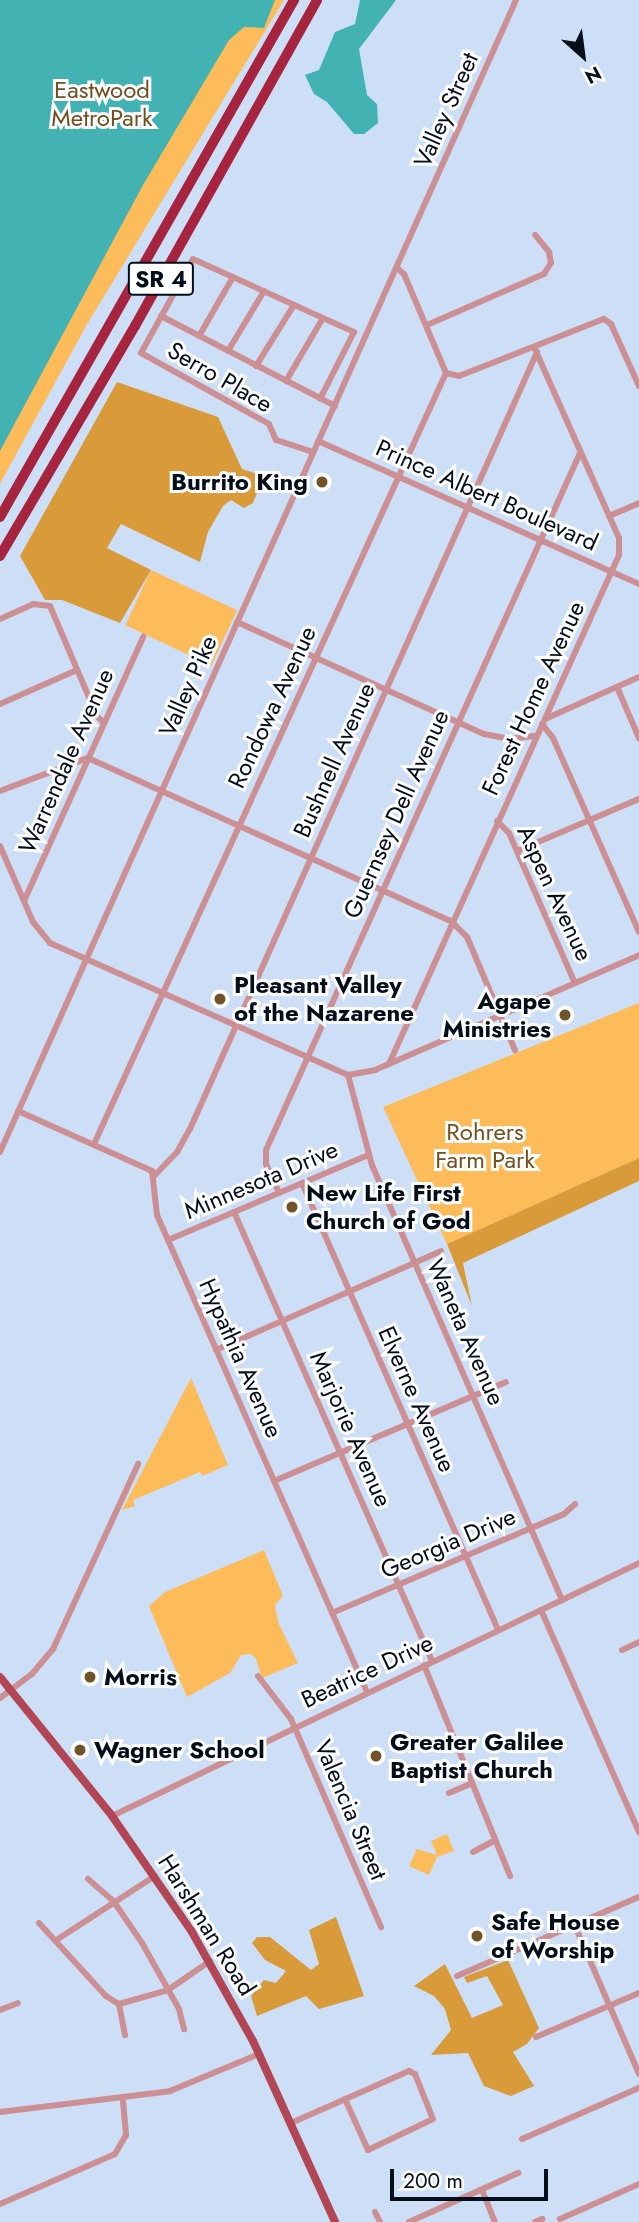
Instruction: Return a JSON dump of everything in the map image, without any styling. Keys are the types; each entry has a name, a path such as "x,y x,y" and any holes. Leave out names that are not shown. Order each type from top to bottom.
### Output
{"highway":[{"name":"SR 4","path":"0,517 294,0"},
{"name":"SR 4","path":"0,556 135,326 317,0"}],"main road":[{"name":"Harshman Road","path":"0,1676 112,1815 210,1961 259,2054 335,2222"}],"street":[{"name":"Valley Street","path":"410,236 516,0"},
{"path":"427,325 544,274 551,260 547,246 535,235"},
{"name":"Valley Pike","path":"0,1152 410,236"},
{"path":"320,399 354,332 193,259 161,316 256,366 320,399 335,406"},
{"path":"397,268 404,274 446,373 459,376 536,349 604,319 611,324 639,386"},
{"path":"199,336 233,277"},
{"path":"228,351 264,291"},
{"path":"256,366 294,305"},
{"name":"Serro Place","path":"161,316 141,353 269,424 276,440 313,452"},
{"path":"286,381 323,318"},
{"name":"Forest Home Avenue","path":"389,1064 451,921 612,572 620,543 536,349"},
{"name":"Bushnell Avenue","path":"154,1176 184,1141 536,349"},
{"name":"Rondowa Avenue","path":"94,1144 446,373"},
{"name":"Prince Albert Boulevard","path":"318,441 639,584"},
{"name":"Guernsey Dell Avenue","path":"279,1193 265,1155 580,453"},
{"path":"609,516 639,503"},
{"path":"0,619 43,603 52,609 104,723"},
{"path":"237,622 501,739 536,737"},
{"name":"Warrendale Avenue","path":"24,901 143,637"},
{"path":"0,704 78,670"},
{"path":"639,677 544,722 639,932"},
{"path":"617,687 639,738"},
{"path":"0,791 89,758 163,789 451,921 467,937 515,1050"},
{"path":"517,852 639,799"},
{"name":"Aspen Avenue","path":"497,821 517,852 575,983"},
{"path":"0,846 42,936 86,961 348,1075 389,1064 639,955"},
{"name":"Waneta Avenue","path":"348,1075 369,1155 562,1600"},
{"path":"18,1111 149,1168 154,1176"},
{"name":"Minnesota Drive","path":"168,1240 369,1155"},
{"name":"Hypathia Avenue","path":"154,1176 154,1203 168,1240 367,1692"},
{"name":"Elverne Avenue","path":"302,1183 498,1630"},
{"name":"Marjorie Avenue","path":"234,1212 432,1661"},
{"path":"216,1350 441,1251"},
{"path":"274,1481 506,1382"},
{"path":"0,1698 40,1666 59,1640 138,1464"},
{"name":"Georgia Drive","path":"332,1613 531,1529 564,1514 575,1504"},
{"name":"Beatrice Drive","path":"112,1815 639,1563"},
{"path":"541,1609 639,1832"},
{"path":"622,1650 639,1642"},
{"path":"424,1665 510,1876"},
{"name":"Valencia Street","path":"258,1676 294,1727 381,1927"},
{"path":"449,1793 472,1783"},
{"path":"473,1852 495,1842"},
{"path":"58,1939 155,1876"},
{"path":"88,1879 114,1902 168,1990 184,2029"},
{"path":"457,1976 639,1896"},
{"path":"39,1923 58,1939 94,1983 120,2004 125,2035"},
{"path":"575,1926 639,2074"},
{"path":"120,2004 168,1990 210,1961"},
{"path":"536,2037 639,1993"},
{"path":"0,2010 18,2003"},
{"path":"0,2112 123,2098 182,2088 259,2054"},
{"path":"291,2123 345,2099 409,2071 424,2094 432,2120 368,2150 345,2099"},
{"path":"522,2138 639,2088"},
{"path":"0,2204 114,2154 126,2136 123,2098"},
{"path":"409,2222 518,2174"},
{"path":"559,2219 639,2185"},
{"path":"481,2190 495,2222"},
{"path":"375,2212 380,2222"}],"green space":[{"name":"Eastwood MetroPark","path":"0,0 284,0 86,326 0,484"},
{"path":"151,570 237,610 211,665 125,625"},
{"name":"Rohrers Farm Park","path":"639,1003 639,1158 447,1244 383,1107"},
{"path":"191,1378 228,1465 202,1476 200,1472 133,1500 135,1506 122,1510"},
{"path":"264,1550 283,1596 275,1605 278,1622 298,1663 262,1678 256,1659 251,1654 241,1655 230,1673 187,1697 149,1606 165,1592"},
{"path":"447,1834 454,1851 437,1857 429,1875 409,1866 417,1849 437,1855 431,1841"}],"shaded area":[{"name":"Eastwood MetroPark","path":"0,0 275,0 264,28 244,27 229,40 143,185 0,451"},
{"path":"360,0 396,0 359,49 367,95 377,104 378,123 364,134 354,134 327,102 314,94 305,75 319,70 335,32 355,24"},
{"path":"117,382 218,417 242,469 258,474 260,486 253,503 244,508 231,500 223,506 208,532 200,562 121,524 107,548 151,570 120,623 62,600 45,600 20,556"},
{"path":"639,1158 639,1181 463,1263 472,1306 447,1244"},
{"path":"336,1917 364,1996 319,2009 306,1996 257,2016 251,1996 264,1980 276,1983 286,1971 265,1960 252,1943 257,1937 270,1937 311,1970 319,1964 309,1930"},
{"path":"508,1960 539,2028 527,2044 513,2052 534,2086 511,2096 484,2086 468,2053 431,2055 451,2030 445,2009 434,1996 414,1986 445,1964 472,2018 503,2005 487,1976 467,1983 464,1977"}],"place":[{"name":"Burrito King","path":"322,482"},
{"name":"Pleasant Valley of the Nazarene","path":"220,999"},
{"name":"Agape Ministries","path":"565,1015"},
{"name":"New Life First Church of God","path":"292,1207"},
{"name":"Morris","path":"90,1677"},
{"name":"Wagner School","path":"80,1750"},
{"name":"Greater Galilee Baptist Church","path":"376,1756"},
{"name":"Safe House of Worship","path":"477,1936"}]}
